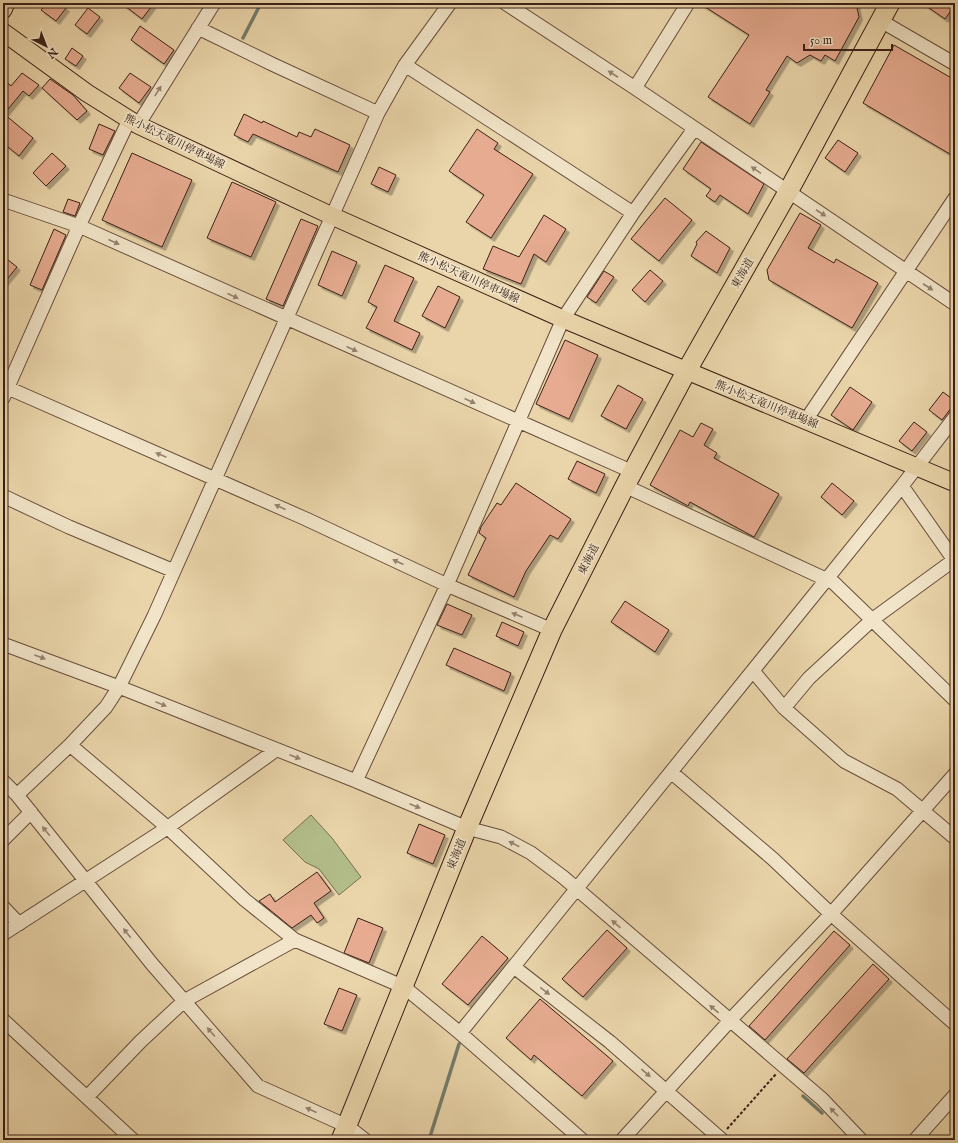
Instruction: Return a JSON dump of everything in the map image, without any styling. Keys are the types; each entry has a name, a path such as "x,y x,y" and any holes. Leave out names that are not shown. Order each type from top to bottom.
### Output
{"highway":[{"name":"東海道","path":"344,1133 467,828 552,630 629,479 686,372 788,192 884,9"}],"main road":[{"path":"3,10 6,3"},
{"name":"熊小松天竜川停車場線","path":"3,32 87,93 133,122 332,216 563,319 686,372 806,420 955,483"}],"street":[{"path":"214,3 133,122 79,226 5,393 215,479 306,519 447,585 552,630"},
{"path":"17,795 70,745 106,707 119,687 174,571 378,113 405,65 450,3"},
{"path":"505,3 635,88 839,225 905,272 955,304"},
{"path":"635,88 688,3"},
{"path":"884,9 955,64"},
{"path":"198,28 378,113"},
{"path":"405,65 633,213"},
{"path":"356,781 447,585 563,319 633,213 694,129"},
{"path":"806,420 955,198"},
{"path":"3,200 79,226 286,320 518,422 826,578 834,583 873,619 955,700"},
{"path":"460,1033 753,671 826,578 918,467 955,417"},
{"path":"784,708 809,678 873,619 954,560 902,486"},
{"path":"3,496 69,527 174,571"},
{"path":"3,644 119,687 356,781 467,828 501,837 531,853 563,876 576,889 730,1022 822,1099 861,1140"},
{"path":"753,671 784,708 844,761 897,789 955,838"},
{"path":"70,745 168,827 246,900 295,940 404,987 460,1033 582,1140"},
{"path":"3,934 168,827 276,750"},
{"path":"671,772 773,859 831,914 955,1024"},
{"path":"622,1140 831,914 955,774"},
{"path":"3,782 17,795 31,812 152,964 258,1086 344,1133 365,1140"},
{"path":"3,840 31,812"},
{"path":"3,907 19,924"},
{"path":"86,1097 141,1041 184,1002 295,940"},
{"path":"514,967 610,1042 667,1090 721,1139"},
{"path":"3,1020 86,1097 125,1138"},
{"path":"914,1140 955,1095"}],"path":[{"path":"721,1139 783,1066"}],"green space":[{"path":"311,815 332,838 361,877 339,895 319,869 305,862 283,840"}],"building":[{"path":"47,3 60,3 66,8 56,21 41,10"},
{"path":"121,3 154,3 142,19"},
{"path":"699,3 856,3 859,17 835,61 825,55 821,61 810,55 797,63 787,56 766,90 770,92 750,124 708,97 749,35"},
{"path":"922,3 955,3 955,5 945,19"},
{"path":"88,8 100,17 87,34 75,25"},
{"path":"140,26 174,50 164,64 131,40"},
{"path":"894,45 955,80 955,157 863,103"},
{"path":"72,48 83,56 76,66 65,59"},
{"path":"22,73 39,85 29,96 23,91 4,114 33,138 19,156 3,143 3,79 11,86"},
{"path":"130,73 151,87 139,103 119,88"},
{"path":"50,79 73,95 87,111 77,120 42,88"},
{"path":"244,114 297,137 299,132 311,137 315,129 350,145 338,172 253,134 248,142 234,135"},
{"path":"99,124 115,131 103,155 89,149"},
{"path":"477,129 498,143 494,149 533,174 491,238 466,222 484,195 449,171"},
{"path":"838,140 858,153 845,172 825,158"},
{"path":"701,142 764,184 748,214 720,195 715,202 706,196 711,189 683,169"},
{"path":"52,153 66,166 46,186 33,173"},
{"path":"132,153 192,180 162,247 102,220"},
{"path":"379,167 396,175 388,192 371,184"},
{"path":"232,182 276,202 251,257 207,238"},
{"path":"665,198 692,220 659,261 631,239"},
{"path":"68,199 80,203 75,216 63,212"},
{"path":"800,213 821,225 808,248 834,263 836,259 878,283 852,328 769,280 767,270"},
{"path":"544,215 566,229 546,262 534,254 521,284 483,269 493,246 519,257"},
{"path":"301,219 318,226 283,306 266,299"},
{"path":"54,229 66,235 42,290 30,285"},
{"path":"706,231 730,248 717,273 691,256 697,244 696,242"},
{"path":"332,251 357,262 342,296 318,285"},
{"path":"3,256 17,267 3,284"},
{"path":"385,265 414,278 394,321 420,333 412,350 366,328 377,307 368,302"},
{"path":"650,270 663,281 645,302 632,290"},
{"path":"604,271 614,277 596,303 587,297"},
{"path":"438,286 460,297 445,328 422,316"},
{"path":"565,340 598,355 569,419 536,404"},
{"path":"618,385 643,399 626,429 601,416"},
{"path":"850,387 872,402 853,430 831,415"},
{"path":"943,392 955,401 955,403 942,420 929,410"},
{"path":"914,422 927,432 912,451 899,441"},
{"path":"701,423 713,429 704,445 717,453 714,458 779,494 754,537 690,502 688,506 650,485 680,430 693,437"},
{"path":"577,461 605,474 596,493 568,479"},
{"path":"516,483 571,519 558,539 550,535 526,571 514,597 468,575 486,538 479,533 481,527 497,503 501,505"},
{"path":"832,483 854,501 842,515 821,497"},
{"path":"625,601 669,630 655,652 611,622"},
{"path":"447,604 472,615 462,635 437,625"},
{"path":"502,622 524,632 518,646 496,636"},
{"path":"454,648 511,673 504,691 446,665"},
{"path":"419,824 445,835 433,864 407,853"},
{"path":"317,872 331,891 314,903 324,918 317,923 311,915 292,928 259,901 270,894 275,902"},
{"path":"358,918 383,928 369,963 344,953"},
{"path":"607,930 627,948 583,997 562,979"},
{"path":"834,931 850,945 765,1040 749,1026"},
{"path":"482,936 508,958 468,1005 442,984"},
{"path":"873,964 889,979 804,1073 787,1059"},
{"path":"339,988 357,995 342,1031 324,1024"},
{"path":"540,999 613,1061 582,1096 534,1055 531,1060 506,1038"}],"waterway":[{"path":"243,38 261,3"},
{"path":"429,1140 459,1044"},
{"path":"803,1096 822,1113"}]}
